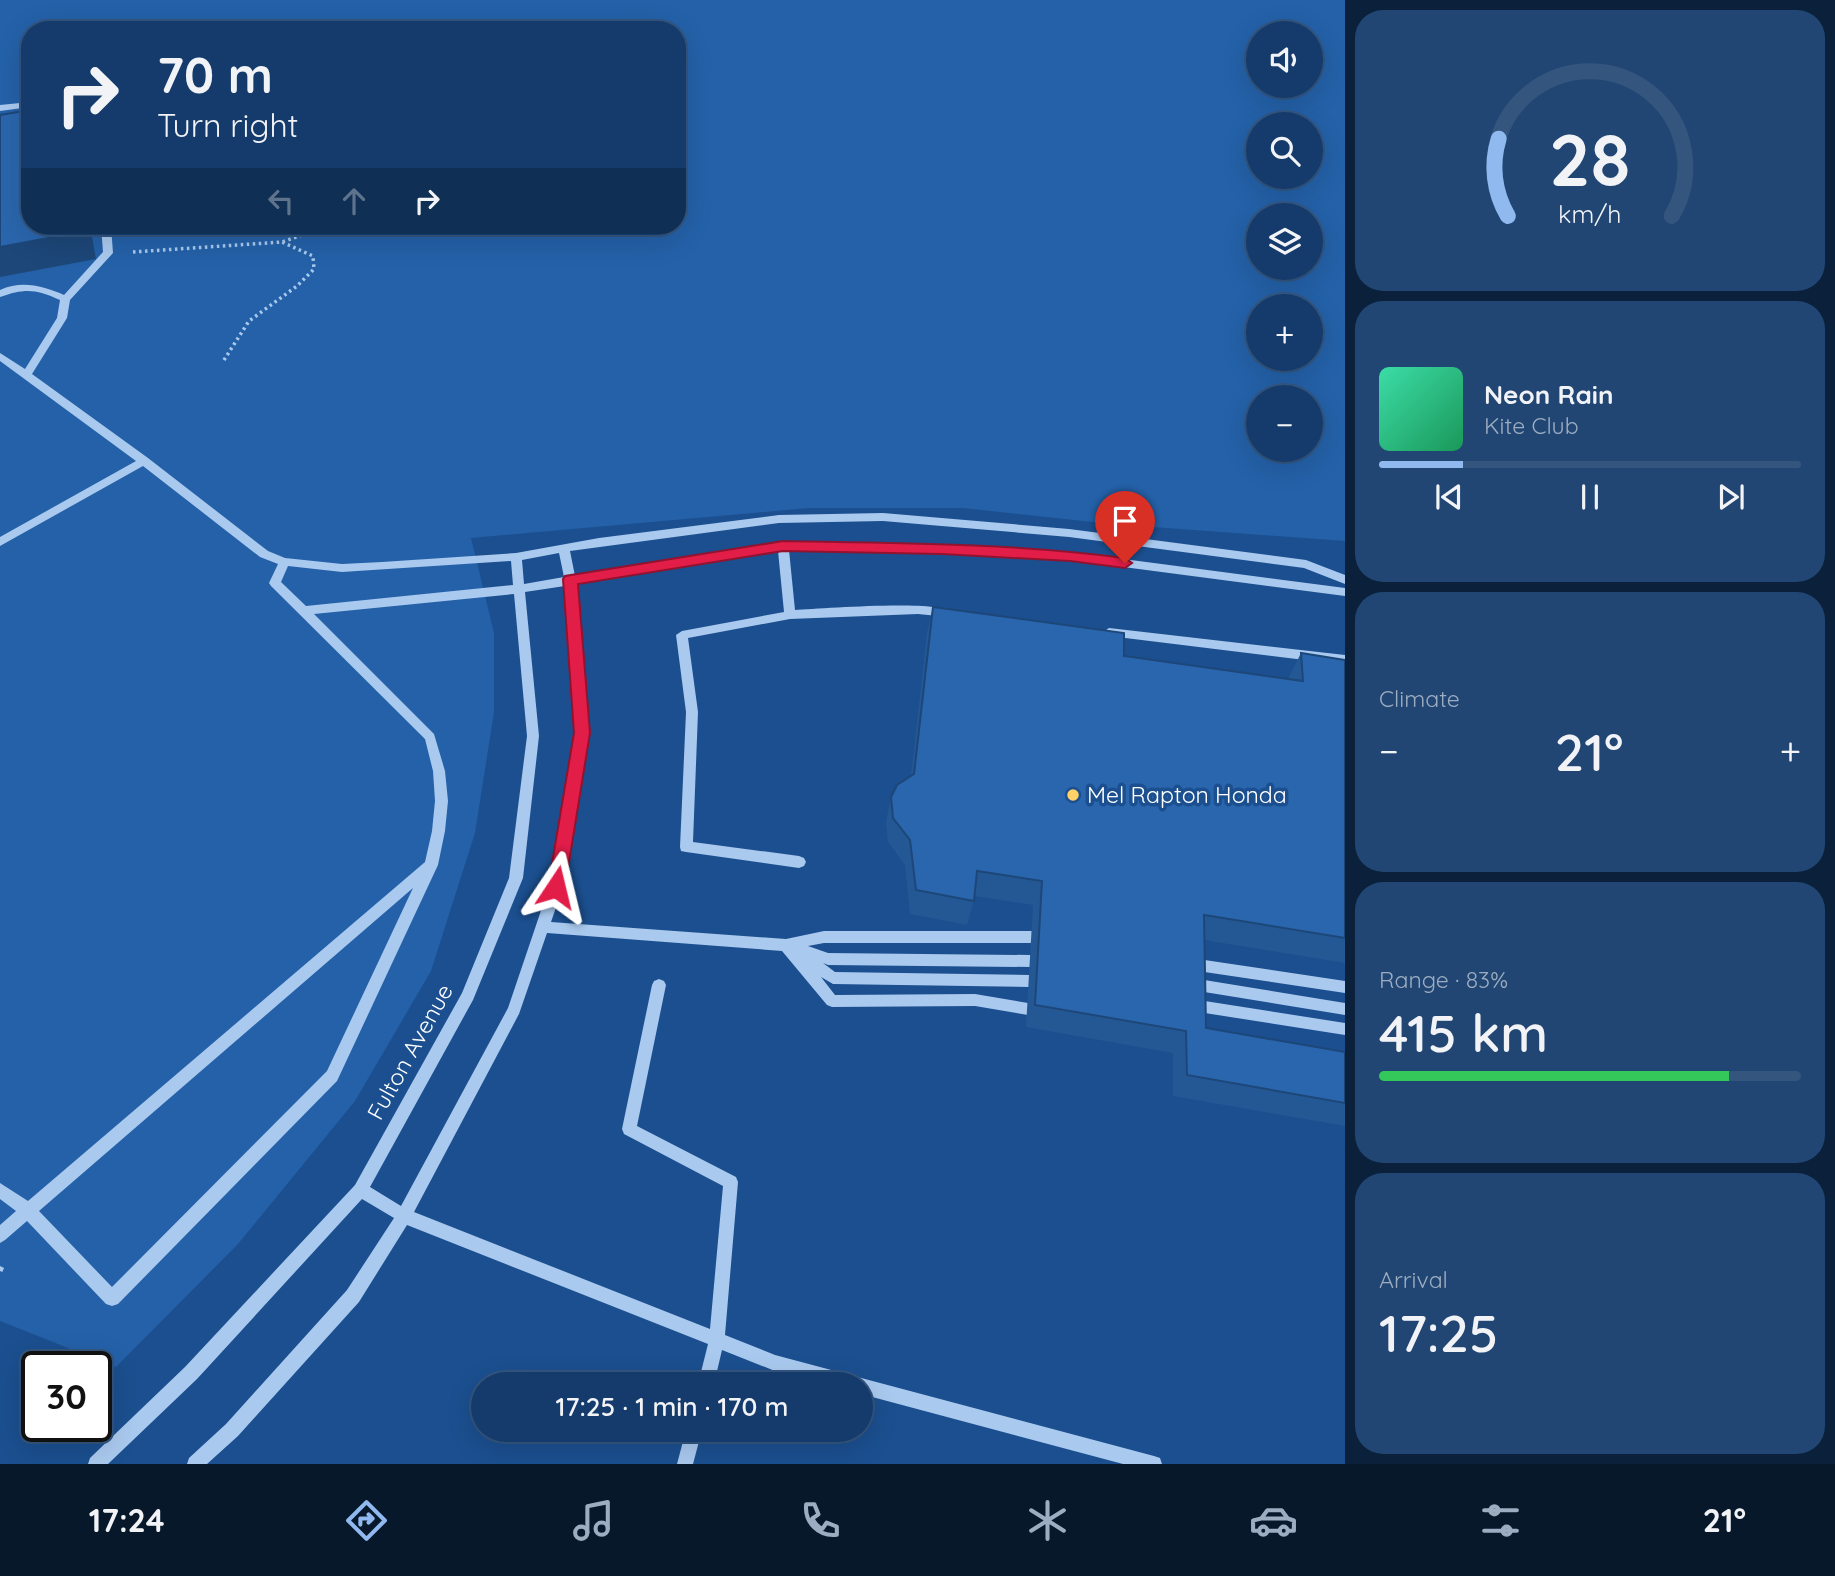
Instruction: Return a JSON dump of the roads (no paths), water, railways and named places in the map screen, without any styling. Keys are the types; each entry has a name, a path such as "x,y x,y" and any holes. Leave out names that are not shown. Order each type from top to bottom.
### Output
{"street":[{"path":"0,108 21,105"},
{"path":"26,375 62,318 65,299 108,253 107,235"},
{"path":"0,293 9,288 40,287 65,299"},
{"path":"0,356 144,461 264,554 284,562 342,568 516,557 779,519 883,517 1069,533 1306,564 1345,580"},
{"path":"0,542 144,461"},
{"path":"303,611 519,589 783,546 916,548 1070,556 1345,592"},
{"path":"195,1464 232,1430 353,1296 404,1216 514,1010 556,887 582,733 570,579 564,548"},
{"name":"Fulton Avenue","path":"96,1464 191,1373 360,1190 468,996 516,878 533,736 516,557"},
{"path":"0,1190 28,1211 112,1298 332,1076 431,865 442,823 441,770 430,737 275,583 284,562"},
{"path":"799,862 686,847 692,712 682,635 790,615 918,610 959,615"},
{"path":"1097,631 1345,660"},
{"path":"0,1234 431,865"},
{"path":"543,927 786,945 828,959 1030,961"},
{"path":"786,945 824,937 1032,937"},
{"path":"786,945 833,978 1029,981"},
{"path":"786,945 832,1001 975,1000 1028,1009"},
{"path":"1191,964 1345,987"},
{"path":"1192,984 1345,1009"},
{"path":"659,985 629,1129 731,1182 717,1340 709,1372"},
{"path":"1192,1005 1345,1029"},
{"path":"873,1389 1154,1464"},
{"path":"685,1464 691,1442"}],"lane":[{"path":"783,546 790,615"},
{"path":"360,1190 404,1216 775,1363 810,1372"}],"place":[{"name":"Mel Rapton Honda","path":"1073,795"}]}
